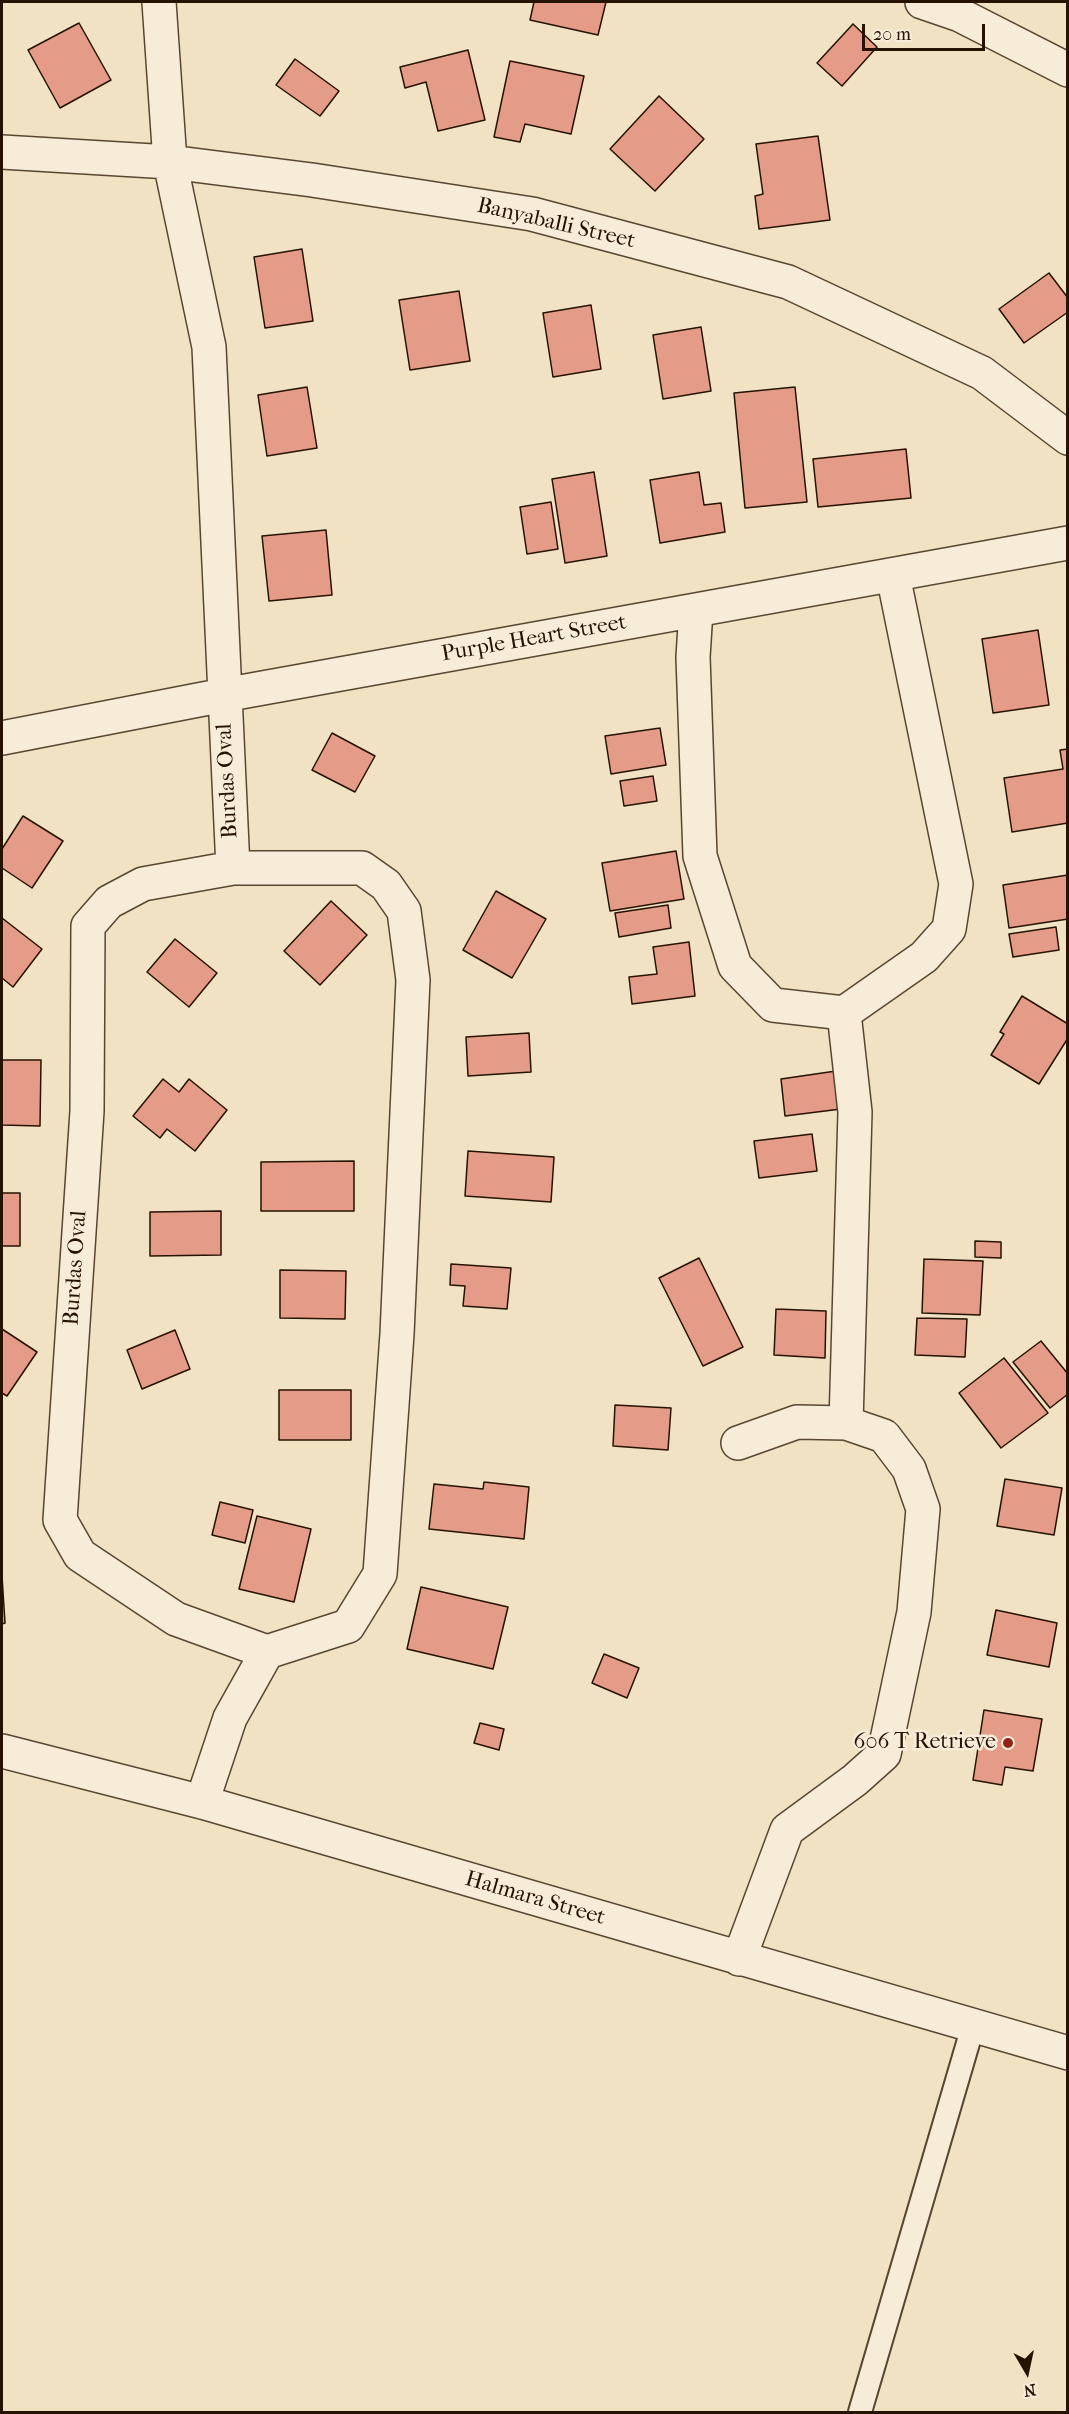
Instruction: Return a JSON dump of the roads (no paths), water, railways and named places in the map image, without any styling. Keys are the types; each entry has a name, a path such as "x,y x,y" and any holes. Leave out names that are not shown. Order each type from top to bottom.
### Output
{"street":[{"name":"Burdas Oval","path":"159,2 170,162 209,347 233,868"},
{"path":"922,2 960,15 1068,70"},
{"name":"Banyaballi Street","path":"2,152 170,162 312,180 532,214 788,282 982,373 1068,438"},
{"name":"Purple Heart Street","path":"2,738 224,695 1068,543"},
{"path":"696,610 693,657 700,856 735,966 773,1005 844,1013 924,957 949,929 956,884 893,575"},
{"name":"Burdas Oval","path":"233,868 362,868 386,885 404,911 412,980 397,1334 380,1574 348,1626 267,1652 176,1619 80,1555 60,1520 87,1111 88,926 109,902 143,884 233,868"},
{"path":"844,1013 855,1112 846,1423"},
{"path":"738,1443 797,1422 846,1423 884,1436 909,1469 923,1509 914,1612 884,1754 855,1780 786,1830 739,1959"},
{"path":"202,1802 230,1718 267,1652"},
{"name":"Halmara Street","path":"2,1751 202,1802 1068,2053"}],"lane":[{"path":"860,2412 973,2026"}],"place":[{"name":"606 T Retrieve","path":"1008,1743"}]}
